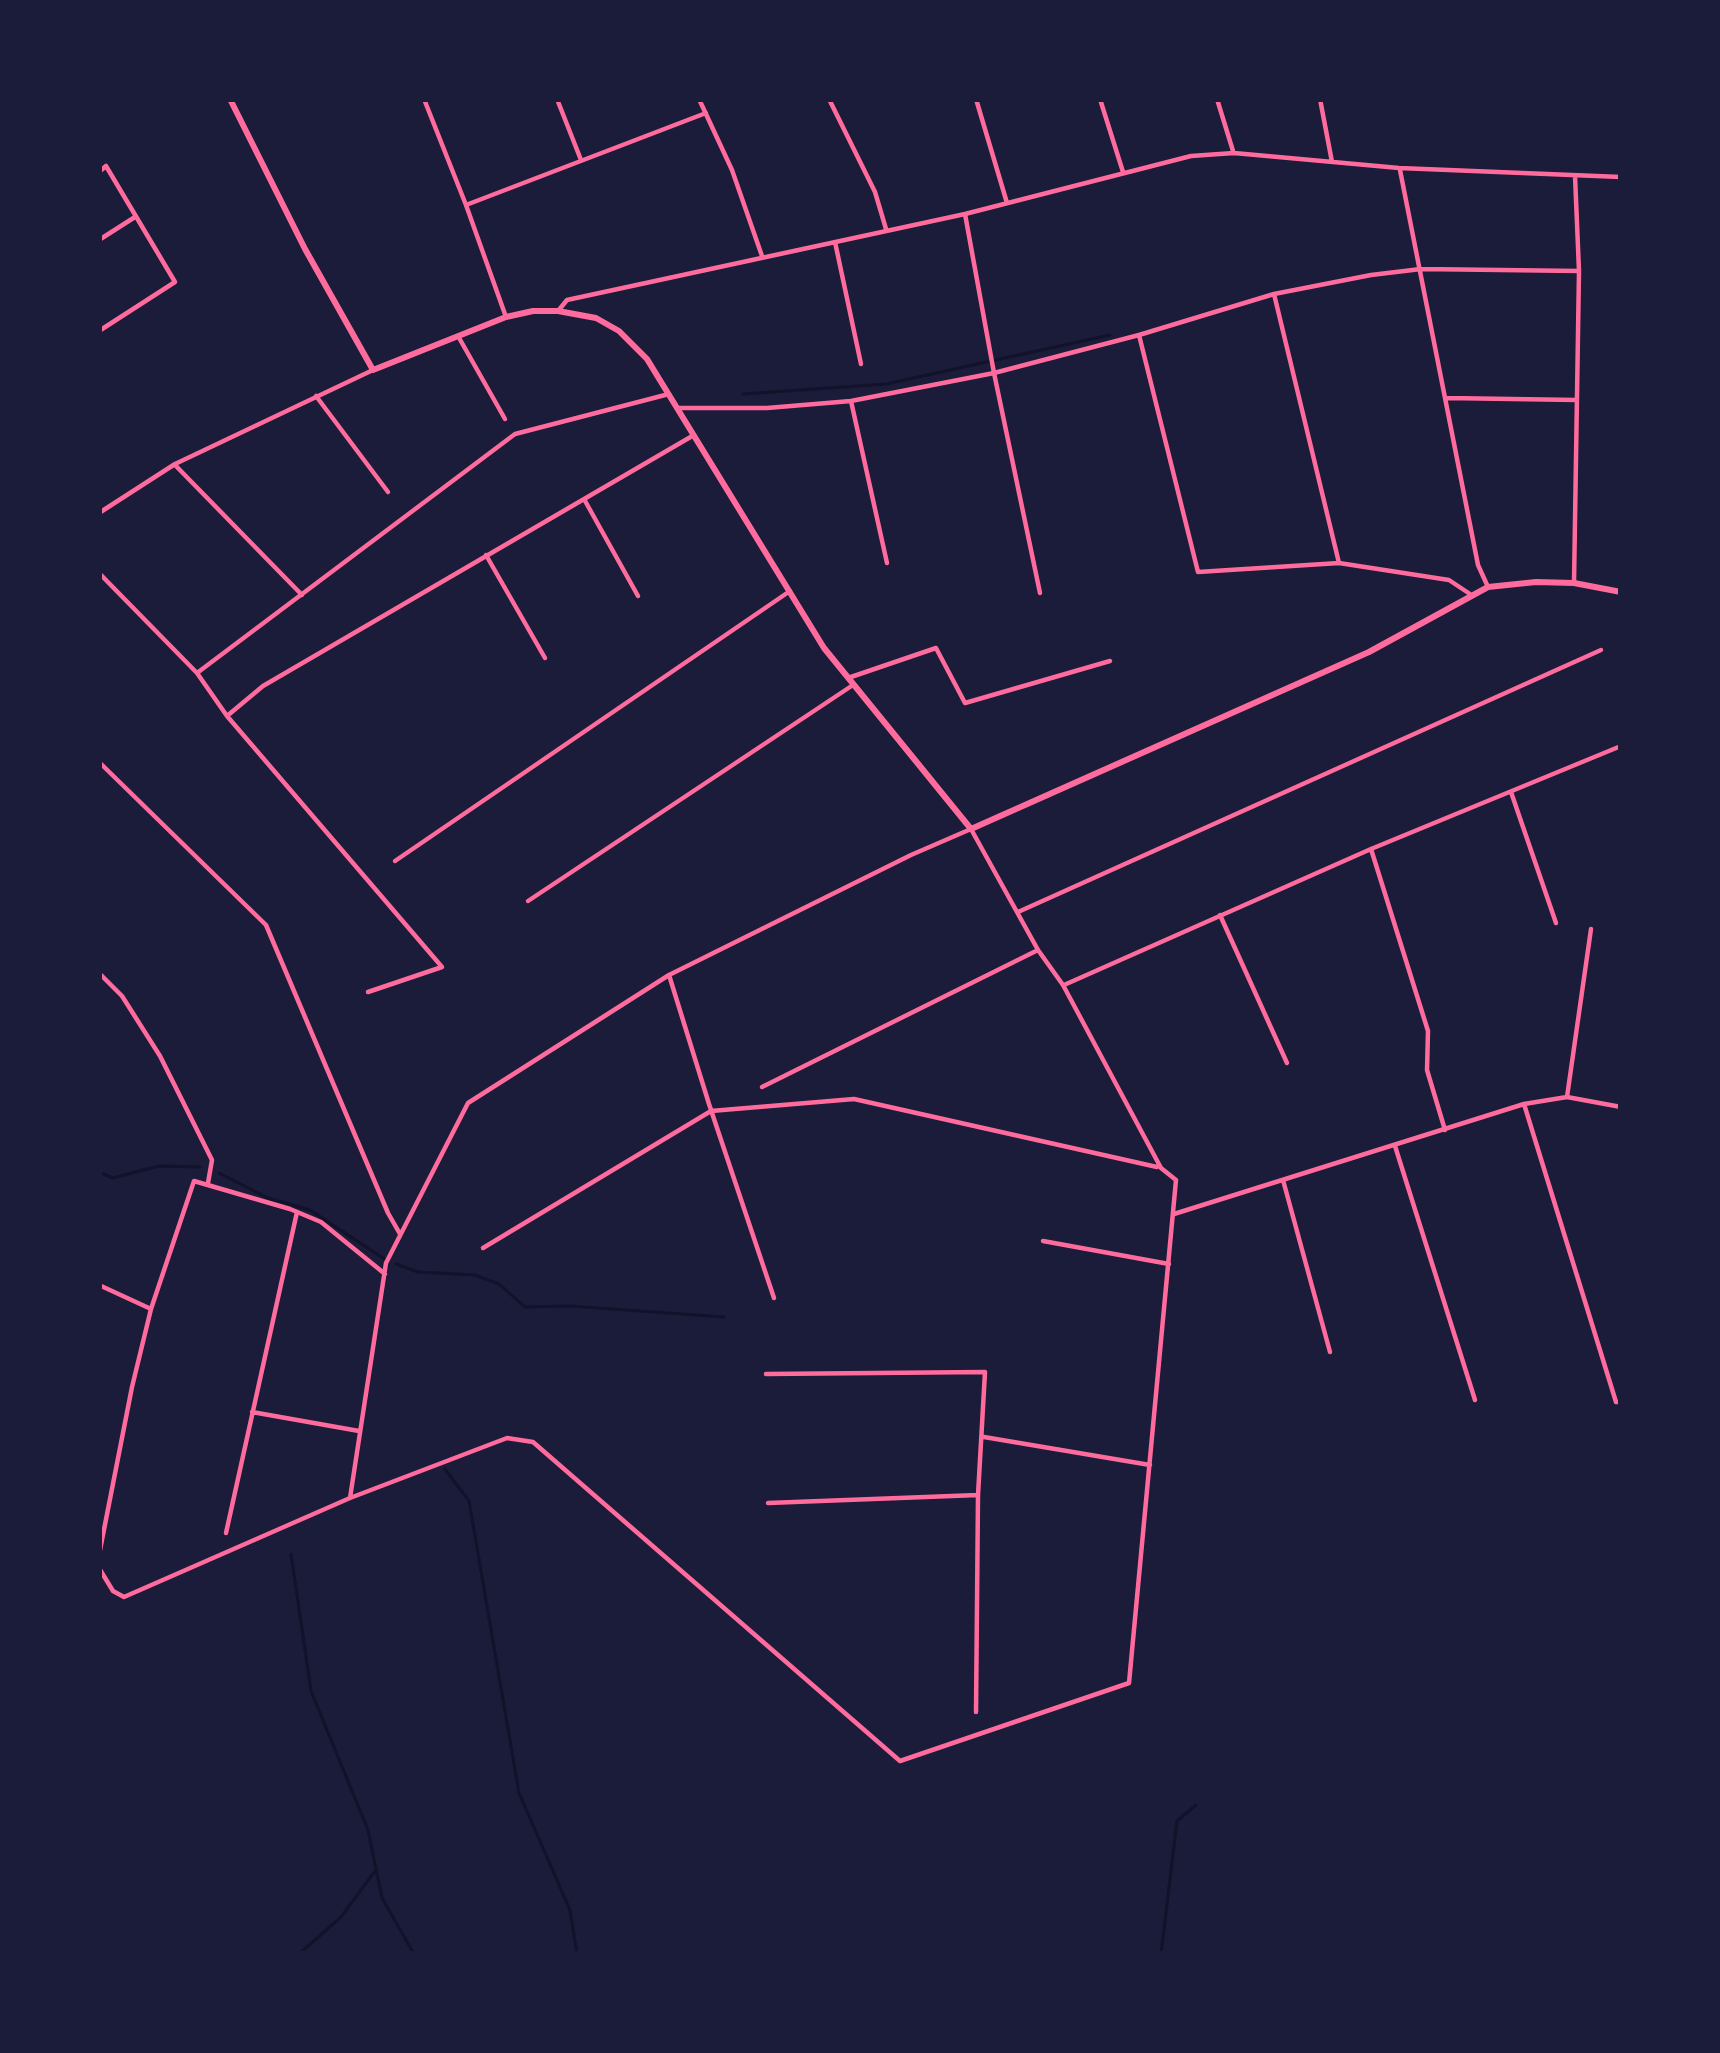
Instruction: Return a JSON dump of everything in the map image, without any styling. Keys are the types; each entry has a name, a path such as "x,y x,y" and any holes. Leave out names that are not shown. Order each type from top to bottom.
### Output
{"main road":[{"path":"230,99 305,249 373,370 506,317 533,311 596,318 619,331 647,359 679,408 824,648 971,829 1369,652 1487,586 1574,583 1621,592"}],"street":[{"path":"424,99 506,317"},
{"path":"557,99 581,160"},
{"path":"699,99 732,170 762,256"},
{"path":"829,99 875,192 886,230"},
{"path":"976,99 1007,204"},
{"path":"1100,99 1123,172"},
{"path":"1216,99 1234,153"},
{"path":"1320,99 1332,162"},
{"path":"466,205 706,113"},
{"path":"558,311 567,300 965,214 1191,156 1234,153 1399,168 1621,177"},
{"path":"99,172 106,166 176,281 99,331"},
{"path":"1399,168 1478,565 1487,586"},
{"path":"1574,583 1579,271 1575,176"},
{"path":"965,214 1040,593"},
{"path":"99,240 135,217"},
{"path":"835,242 861,364"},
{"path":"679,408 767,409 851,401 994,373 1274,294 1371,275 1421,269 1579,271"},
{"path":"1274,294 1339,563"},
{"path":"1139,334 1198,572 1339,563 1449,580 1472,595"},
{"path":"458,336 505,419"},
{"path":"99,513 175,464 373,370"},
{"path":"197,674 515,434 669,394"},
{"path":"316,396 388,492"},
{"path":"1446,398 1577,400"},
{"path":"851,401 887,562"},
{"path":"227,716 263,686 694,435"},
{"path":"175,464 302,595"},
{"path":"584,499 638,596"},
{"path":"486,555 545,658"},
{"path":"99,573 197,674 227,716 442,967 368,992"},
{"path":"395,861 790,591"},
{"path":"528,901 850,682 936,649 965,703 1110,661"},
{"path":"1018,912 1601,650"},
{"path":"1063,985 1371,849 1621,746"},
{"path":"99,762 266,925 401,1236"},
{"path":"1511,792 1556,923"},
{"path":"99,1568 113,1591 124,1597 350,1498 507,1438 533,1442 900,1761 1129,1683 1176,1180 1161,1168 1063,985 1038,950 971,829 669,975 468,1103 386,1263 350,1498"},
{"path":"1371,849 1428,1030 1427,1070 1445,1130"},
{"path":"1220,915 1287,1063"},
{"path":"1567,1096 1591,928"},
{"path":"762,1087 1038,950"},
{"path":"99,973 122,997 160,1056 212,1160 208,1183"},
{"path":"669,975 774,1298"},
{"path":"1174,1214 1524,1104 1567,1096 1621,1107"},
{"path":"483,1248 711,1112 854,1099 1161,1168"},
{"path":"1524,1104 1616,1402 1621,1402"},
{"path":"1395,1146 1475,1400"},
{"path":"1283,1180 1330,1352"},
{"path":"99,1555 151,1309 194,1181 321,1222 385,1274"},
{"path":"226,1533 297,1212"},
{"path":"1043,1241 1169,1264"},
{"path":"99,1286 151,1309"},
{"path":"766,1374 985,1372 978,1495 976,1712"},
{"path":"252,1412 360,1432"},
{"path":"982,1437 1150,1466"},
{"path":"768,1503 978,1495"}],"waterway":[{"path":"743,394 886,384 1110,335"},
{"path":"99,1172 113,1178 159,1166 200,1167"},
{"path":"219,1173 268,1198 310,1210 386,1260"},
{"path":"396,1264 418,1272 475,1275 499,1284 525,1307 724,1317"},
{"path":"445,1469 469,1501 519,1793 570,1910 577,1954"},
{"path":"291,1554 311,1691 368,1830 382,1898 414,1954"},
{"path":"1161,1954 1177,1821 1196,1805"},
{"path":"299,1954 341,1917 375,1871"}]}
